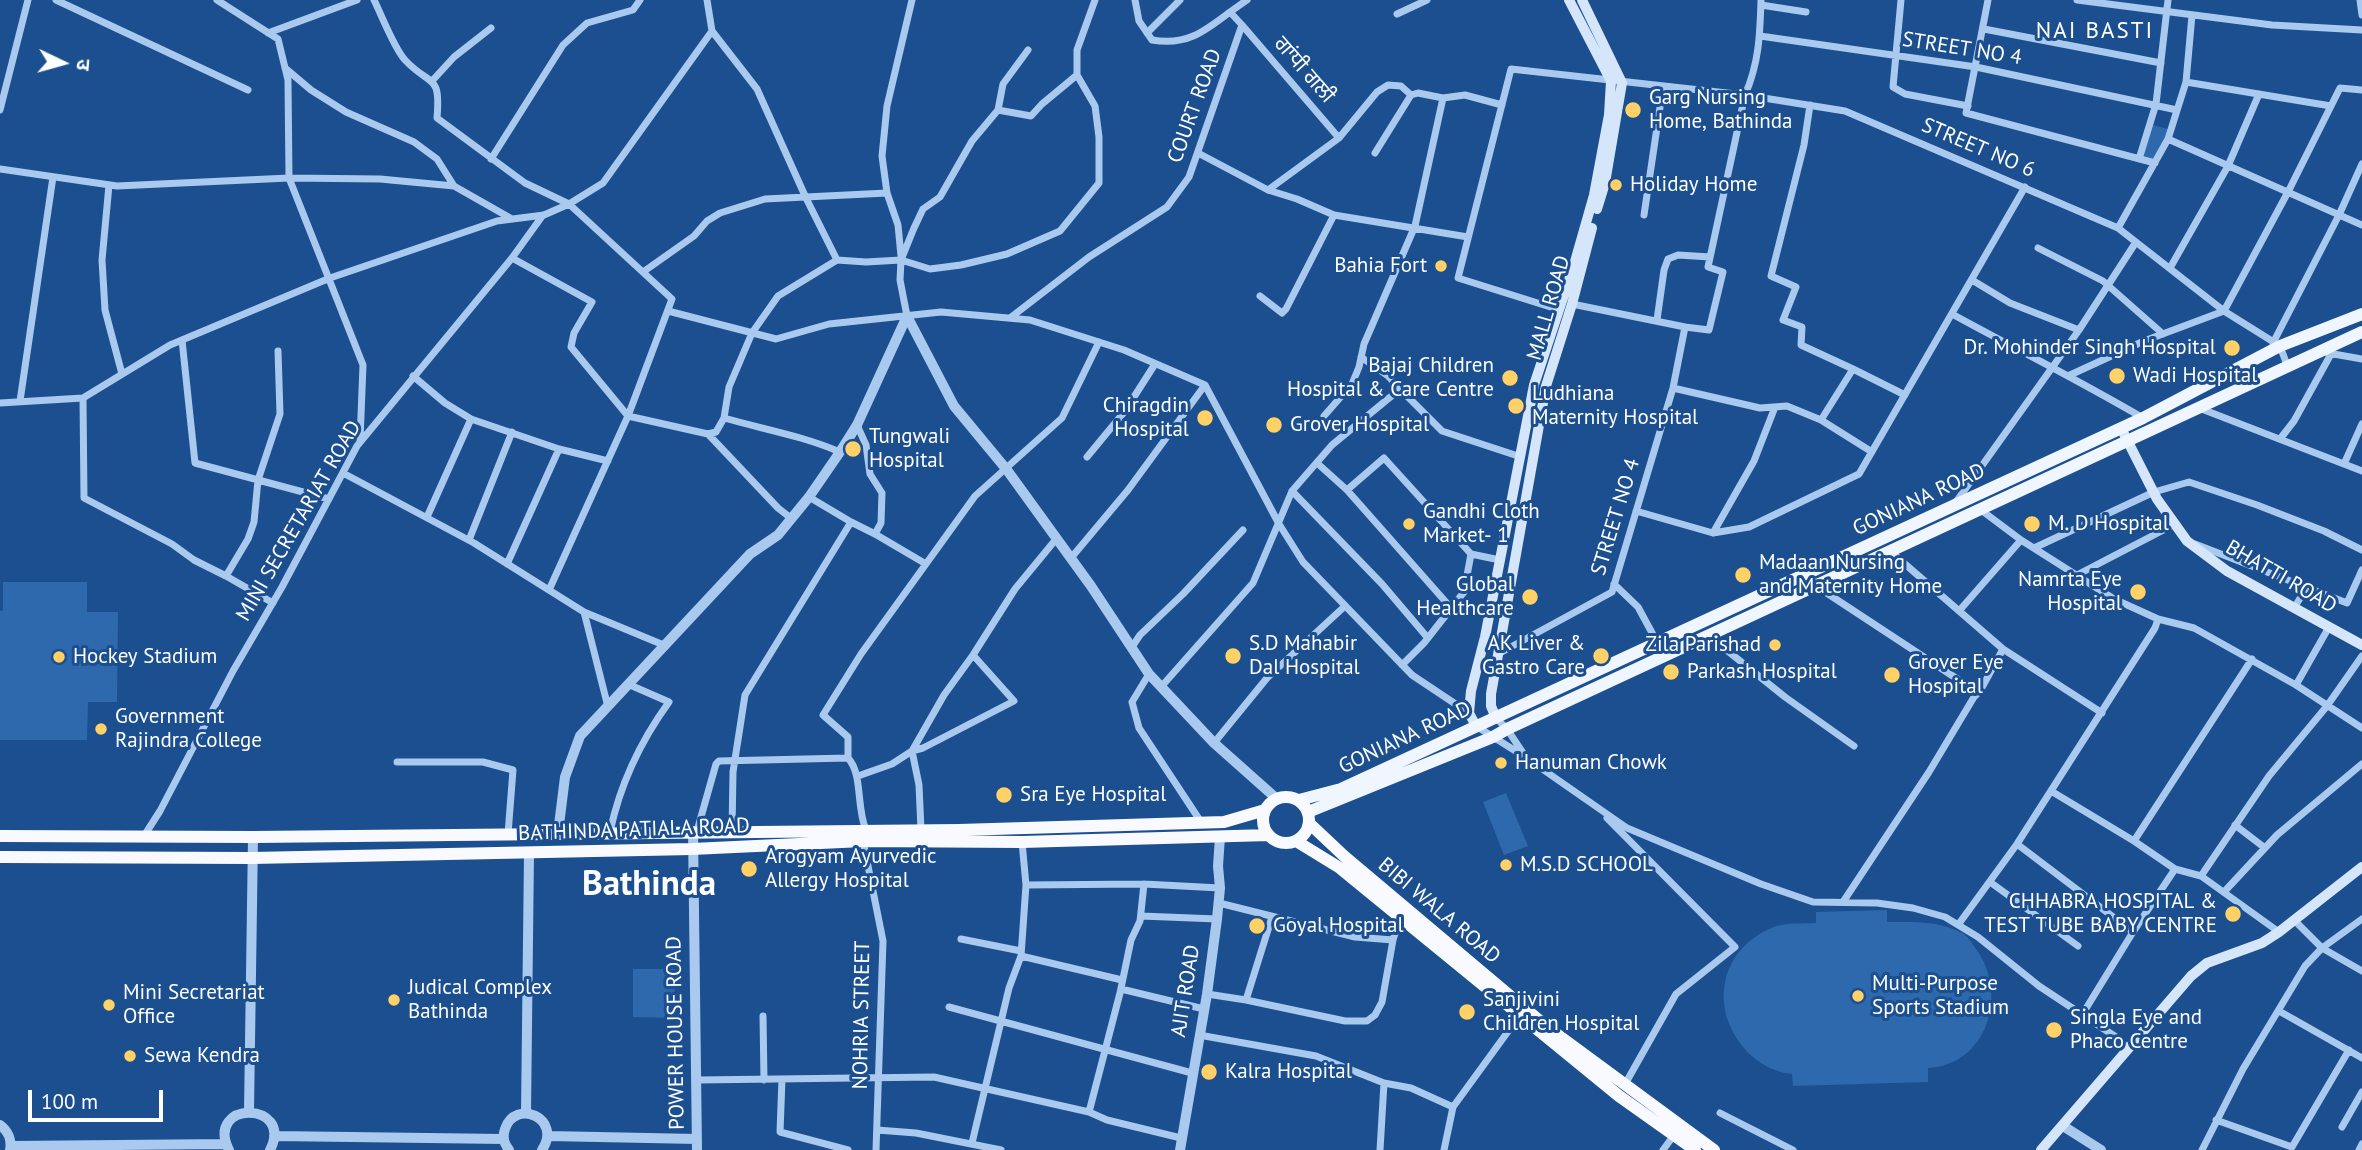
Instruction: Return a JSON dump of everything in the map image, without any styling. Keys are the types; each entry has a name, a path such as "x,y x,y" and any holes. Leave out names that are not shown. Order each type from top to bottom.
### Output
{"highway":[{"path":"0,836 253,837 695,831 864,836 921,830 1224,822 1265,810 1277,799 1292,797 1298,800 1309,818 1303,836 1296,841 1282,842 1269,835 1264,823 1265,810"},
{"name":"BIBI WALA ROAD","path":"1309,818 1344,856 1622,1090 1714,1150"},
{"name":"BATHINDA PATIALA ROAD","path":"0,857 252,858 529,853 692,849 864,836 1022,842 1269,835"},
{"path":"1296,841 1340,868 1520,1015 1622,1090 1695,1150"}],"main road":[{"path":"1569,0 1617,82"},
{"path":"1476,726 1469,713 1471,691 1485,637 1534,385 1560,310 1594,195 1617,82 1582,0"},
{"name":"MALL ROAD","path":"1496,718 1491,706 1491,694 1546,386 1605,183 1617,82"},
{"name":"GONIANA ROAD","path":"1298,800 1341,789 2122,428 2277,344 2362,314"},
{"name":"GONIANA ROAD","path":"1309,818 1493,737 2287,365 2327,352 2362,332"},
{"name":"BHATTI ROAD","path":"2122,428 2154,492 2187,541 2227,572 2362,645"},
{"path":"2041,1150 2191,976 2207,963 2262,943 2295,921 2362,867"}],"street":[{"path":"0,110 28,0"},
{"path":"56,0 74,4 248,90"},
{"path":"217,0 278,39 288,80 289,178 363,365 359,442"},
{"path":"268,33 357,0"},
{"path":"374,0 404,59 432,81 439,94 437,118 525,183 569,204 672,299 628,416 549,590"},
{"path":"491,159 563,45 587,23 633,10 640,0"},
{"path":"706,0 712,31 757,89 837,260"},
{"path":"912,0 887,106 882,156 887,193 898,225 900,280 907,316 954,406 1007,470 1071,558 1149,674 1214,743 1277,799"},
{"path":"708,435 716,432 724,418 729,387 752,333 778,296 837,260 901,260 930,269 961,265 1007,254 1060,231 1099,183 1099,137 1095,106 1077,75 1077,50 1095,0"},
{"path":"1135,0 1139,21 1152,40 1171,44 1205,31 1247,0"},
{"path":"1147,33 1180,0"},
{"path":"1397,14 1426,0"},
{"path":"1901,0 1893,87 1896,90 1968,106"},
{"path":"1988,0 1966,113 2155,163"},
{"path":"2077,0 2272,25 2362,30"},
{"path":"2139,159 2156,104 2168,0"},
{"path":"2360,0 2362,15"},
{"path":"1572,304 1709,330 1723,272 1708,267 1745,95 1756,70 1761,2 1806,12"},
{"path":"1230,12 1242,25"},
{"path":"2118,228 2168,139 2186,82 2192,15"},
{"name":"ਗਾਂਧੀ ਗਲੀ","path":"1242,25 1339,138"},
{"name":"COURT ROAD","path":"1009,319 1089,257 1167,207 1189,177 1242,25"},
{"path":"432,81 454,57 491,28"},
{"path":"1984,29 2161,63"},
{"path":"0,403 83,397 182,340 330,278 497,221 544,215 569,204 603,183 712,31"},
{"name":"STREET NO 4","path":"1760,36 1976,67 2178,110"},
{"path":"901,260 923,209 940,197 972,141 998,110 1003,84 1028,50"},
{"path":"285,68 311,90 346,111 414,142 437,159 454,186"},
{"name":"STREET NO 6","path":"1502,105 1511,69 1745,95 1845,111 2118,228 2224,311 2277,344"},
{"path":"998,110 1031,116 1077,75"},
{"path":"2186,82 2331,106"},
{"path":"1268,190 1339,138 1377,92 1388,85 1401,86 1411,95"},
{"path":"1644,215 1663,87"},
{"path":"2070,375 2163,334 2224,311 2340,88 2362,90"},
{"path":"1375,153 1411,95 1418,93 1443,98 1465,95 1502,105 1458,278 1560,310"},
{"path":"2170,268 2228,166 2259,94"},
{"path":"1324,416 1352,384 1364,344 1414,228 1443,98"},
{"path":"1810,105 1804,145 1770,276 1796,287 1783,320 1802,327 1801,345 1905,395"},
{"path":"2168,139 2362,225"},
{"path":"1198,153 1268,190 1297,198 1334,215 1468,237"},
{"path":"2287,365 2277,344 2362,164"},
{"path":"0,169 109,185 289,178 380,179 454,186 513,219"},
{"path":"20,401 53,177"},
{"path":"109,185 102,260 105,310 122,374"},
{"path":"1636,511 1713,533 1749,527 1859,474 2025,187"},
{"path":"643,272 694,236 707,221 720,213 765,199 887,193"},
{"name":"MINI SECRETARIAT ROAD","path":"144,836 359,442 512,258 544,215"},
{"path":"1260,296 1282,313 1286,309 1334,215"},
{"path":"1954,505 2079,330 2136,242"},
{"path":"2038,248 2108,285 2163,334"},
{"path":"1657,320 1668,259 1678,255 1710,257"},
{"path":"512,258 592,302 574,333 571,347 628,416 708,435 778,509 792,519"},
{"path":"1972,280 2010,303 2079,330"},
{"path":"668,311 776,339 829,324 942,312 1030,320 1099,342 1205,385 1279,524 1303,562 1412,676 1469,713"},
{"path":"1952,314 2070,375 2143,418"},
{"path":"558,833 565,777 580,736 750,554 778,535 792,519 857,425 907,316"},
{"name":"STREET NO 4","path":"1498,654 1612,593 1672,388 1685,327"},
{"path":"182,340 195,463 329,499"},
{"path":"973,655 1014,701 923,748 912,751 892,764 858,776 848,758 848,737 823,715 861,654 975,496 1062,418 1099,342"},
{"path":"226,576 248,539 254,522 258,480 279,414 278,351"},
{"path":"2280,439 2294,421 2327,352 2362,359"},
{"path":"1362,357 1388,376 1442,431 1521,457"},
{"path":"1087,457 1125,411 1156,364"},
{"path":"1821,420 1853,369"},
{"path":"413,376 445,403 471,419 559,449 608,461"},
{"path":"1071,558 1128,490 1205,385"},
{"path":"1672,388 1760,408 1787,406 1821,420 1872,452"},
{"path":"1161,687 1253,583 1292,491 1332,446 1400,389"},
{"path":"83,397 84,498 172,544 212,570 273,603"},
{"path":"1713,533 1754,461 1775,407"},
{"path":"2199,408 2362,471"},
{"path":"724,418 771,432 810,439 840,452"},
{"path":"427,517 471,419"},
{"path":"2344,464 2362,424"},
{"path":"857,425 866,445 870,474 882,493 881,523 875,534"},
{"path":"468,540 512,432"},
{"path":"508,564 559,449"},
{"path":"1347,489 1384,458 1471,554 1500,560"},
{"path":"1317,463 1347,489 1452,610"},
{"path":"343,473 468,540 584,612 666,646"},
{"path":"2034,548 2154,492 2189,482 2324,531 2362,550"},
{"path":"1292,491 1382,584 1427,637"},
{"path":"809,497 926,564"},
{"path":"1981,510 2021,540 2114,599 2158,619 2194,628 2296,685 2362,728"},
{"path":"732,831 733,772 745,695 852,522"},
{"path":"2075,576 2175,524"},
{"path":"1132,647 1140,635 1243,530"},
{"path":"921,830 919,785 912,751 944,695 973,655 1014,589 1056,538"},
{"path":"1959,611 2021,540"},
{"path":"2187,541 2347,603 2362,570"},
{"path":"1892,551 2003,649 2102,713"},
{"path":"1402,665 1424,643 1464,592 1471,554"},
{"path":"1808,572 1816,586 1971,688"},
{"path":"1614,584 1638,607 1657,642"},
{"path":"2294,608 2307,587"},
{"path":"1214,743 1267,678 1345,606"},
{"path":"584,612 608,707"},
{"path":"1958,925 2017,844 2102,713 2158,619"},
{"path":"2296,685 2329,627"},
{"path":"1709,636 1785,697 1854,746"},
{"path":"1843,902 1929,772 2003,649"},
{"path":"2201,876 2269,776 2327,706 2362,656"},
{"path":"2134,841 2252,659"},
{"path":"1149,674 1132,702 1139,728 1201,822"},
{"path":"610,832 617,799 631,766 654,722 670,702 629,685"},
{"path":"1496,718 1507,729 1525,757"},
{"path":"1476,726 1628,828 1761,884 1812,902 1913,908 1945,917 1978,937 2039,986 2116,1037 2129,1049"},
{"path":"695,831 719,761 848,758"},
{"path":"397,762 483,762 513,769 508,834"},
{"path":"2224,892 2277,835 2362,764"},
{"name":"NOHRIA STREET","path":"858,776 856,783 864,836 883,941 876,1150"},
{"path":"2051,791 2175,869 2201,876 2279,932"},
{"path":"1594,805 1735,947 1676,994 1622,1090"},
{"path":"2235,825 2264,848"},
{"name":"POWER HOUSE ROAD","path":"695,831 692,849 697,1145"},
{"path":"249,1111 253,837"},
{"name":"AJIT ROAD","path":"1180,1150 1217,919 1220,837"},
{"path":"972,1143 1009,988 1021,954 1026,884 1022,842"},
{"path":"2017,844 2133,932"},
{"path":"526,1113 529,853"},
{"path":"2082,1015 2175,869"},
{"path":"1990,882 2078,946"},
{"path":"1026,884 1144,884 1220,888"},
{"path":"1089,1112 1131,940 1141,916 1144,884"},
{"path":"1219,903 1355,937 1393,940"},
{"path":"1141,916 1217,919"},
{"path":"1246,1000 1272,917"},
{"path":"1207,994 1345,1021 1367,1021 1375,1015 1382,1002 1400,917"},
{"path":"2202,1150 2243,1069 2305,966 2322,948 2362,919"},
{"path":"2295,921 2322,948 2362,971"},
{"path":"961,940 1122,980"},
{"path":"1121,989 1204,1009"},
{"path":"949,1007 1192,1073"},
{"path":"2279,1011 2362,1058"},
{"path":"1444,1150 1453,1107 1520,1015"},
{"path":"763,1016 764,1080"},
{"path":"1199,1035 1316,1056 1384,1083 1410,1088 1453,1107"},
{"path":"2216,1119 2295,1149 2348,1050"},
{"path":"697,1080 933,1077 1089,1112 1107,1120 1181,1138"},
{"path":"782,1079 780,1132 848,1150"},
{"path":"1380,1150 1384,1083"},
{"path":"2342,1127 2362,1092"},
{"path":"0,1125 8,1132 10,1148 227,1147 225,1136 229,1122 235,1116 249,1111 257,1112 269,1122 274,1136 270,1150"},
{"path":"509,1150 503,1139 507,1124 516,1115 526,1113 538,1117 545,1125 548,1136 542,1150"},
{"path":"1720,1113 1793,1150"},
{"path":"2063,1126 2101,1150"},
{"path":"877,1130 916,1133 1001,1150"},
{"path":"1663,1150 1674,1135"},
{"path":"274,1136 503,1139"},
{"path":"548,1136 697,1145"},
{"path":"2359,1150 2362,1144"}],"shaded area":[{"path":"2149,124 2172,130 2155,163 2139,159"},
{"name":"Hockey Stadium","path":"3,582 87,582 87,612 118,612 117,702 88,702 87,740 0,740 0,611 3,610"},
{"path":"1506,793 1528,846 1504,855 1483,802"},
{"name":"Multi-Purpose Sports Stadium","path":"1887,910 1887,922 1944,926 1962,933 1971,942 1986,967 1991,986 1991,1006 1978,1041 1965,1054 1948,1064 1928,1068 1928,1082 1793,1086 1792,1074 1776,1071 1753,1057 1739,1041 1729,1023 1724,1004 1724,986 1730,968 1740,951 1754,938 1779,925 1816,923 1816,912"},
{"path":"633,969 675,969 674,1018 633,1017"}],"place":[{"name":"Garg Nursing Home, Bathinda","path":"1633,110"},
{"name":"Holiday Home","path":"1616,185"},
{"name":"Bahia Fort","path":"1441,266"},
{"name":"Dr. Mohinder Singh Hospital","path":"2232,348"},
{"name":"Wadi Hospital","path":"2117,376"},
{"name":"Bajaj Children Hospital & Care Centre","path":"1510,378"},
{"name":"Ludhiana Maternity Hospital","path":"1516,406"},
{"name":"Chiragdin Hospital","path":"1205,418"},
{"name":"Grover Hospital","path":"1274,425"},
{"name":"Tungwali Hospital","path":"853,449"},
{"name":"Gandhi Cloth Market- 1","path":"1409,524"},
{"name":"M. D Hospital","path":"2032,524"},
{"name":"Madaan Nursing and Maternity Home","path":"1743,575"},
{"name":"Namrta Eye Hospital","path":"2138,592"},
{"name":"Global Healthcare","path":"1530,597"},
{"name":"Zila Parishad","path":"1775,645"},
{"name":"S.D Mahabir Dal Hospital","path":"1233,656"},
{"name":"AK Liver & Gastro Care","path":"1601,656"},
{"name":"Hockey Stadium","path":"59,657"},
{"name":"Parkash Hospital","path":"1671,672"},
{"name":"Grover Eye Hospital","path":"1892,675"},
{"name":"Government Rajindra College","path":"101,729"},
{"name":"Hanuman Chowk","path":"1501,763"},
{"name":"Sra Eye Hospital","path":"1004,795"},
{"name":"M.S.D SCHOOL","path":"1506,865"},
{"name":"Arogyam Ayurvedic Allergy Hospital","path":"749,869"},
{"name":"CHHABRA HOSPITAL & TEST TUBE BABY CENTRE","path":"2233,914"},
{"name":"Goyal Hospital","path":"1257,926"},
{"name":"Multi-Purpose Sports Stadium","path":"1858,996"},
{"name":"Judical Complex Bathinda","path":"394,1000"},
{"name":"Mini Secretariat Office","path":"109,1005"},
{"name":"Sanjivini Children Hospital","path":"1467,1012"},
{"name":"Singla Eye and Phaco Centre","path":"2054,1030"},
{"name":"Sewa Kendra","path":"130,1056"},
{"name":"Kalra Hospital","path":"1209,1072"}],"district":[{"name":"NAI BASTI","path":"2095,31"},
{"name":"Bathinda","path":"649,885"}]}
